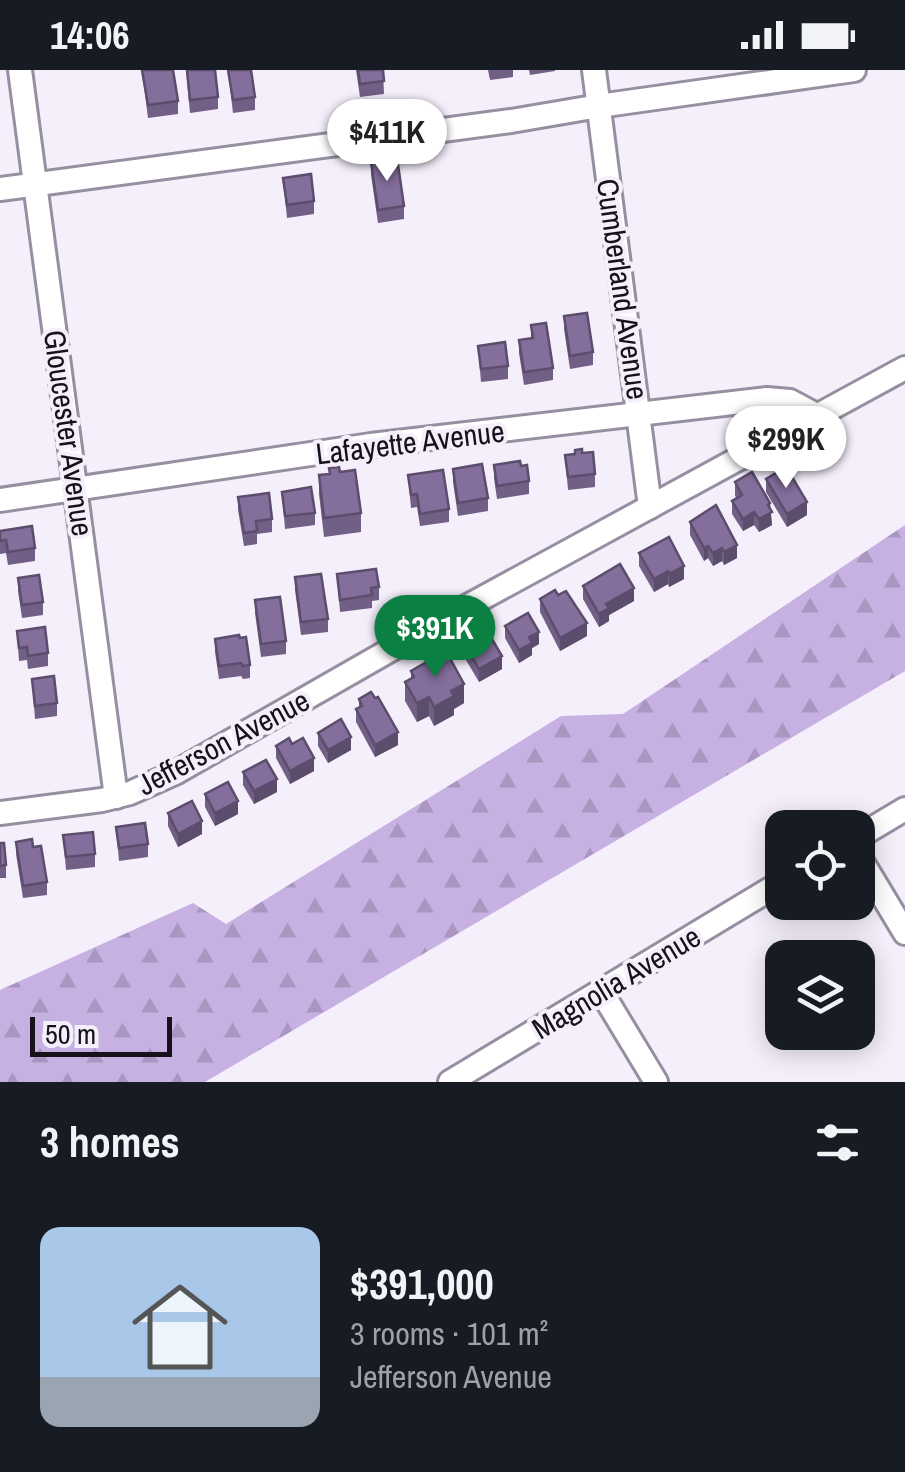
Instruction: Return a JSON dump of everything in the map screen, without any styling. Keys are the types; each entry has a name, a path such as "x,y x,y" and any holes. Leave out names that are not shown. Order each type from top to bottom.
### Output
{"street":[{"name":"Gloucester Avenue","path":"20,70 116,797"},
{"name":"Cumberland Avenue","path":"594,70 650,507"},
{"path":"0,188 511,122 854,70"},
{"name":"Jefferson Avenue","path":"0,813 116,797 175,773 455,613 905,368"},
{"name":"Lafayette Avenue","path":"0,500 371,445 767,399 790,402 818,416"},
{"path":"875,828 905,809"},
{"path":"875,884 905,934"},
{"name":"Magnolia Avenue","path":"450,1082 765,892"},
{"path":"600,991 656,1082"}],"green space":[{"path":"905,525 905,671 205,1082 0,1082 0,990 193,903 226,924 561,716 623,714"}],"building":[{"path":"142,70 173,70 178,101 148,105"},
{"path":"187,70 215,70 218,97 190,100"},
{"path":"228,70 251,70 255,97 233,100"},
{"path":"358,70 383,70 384,81 360,84"},
{"path":"397,158 404,206 378,210 371,162"},
{"path":"311,174 314,201 287,205 283,178"},
{"path":"587,313 593,352 570,356 564,316"},
{"path":"546,323 553,368 524,372 519,340 533,338 531,325"},
{"path":"505,342 508,366 481,369 478,346"},
{"path":"582,449 582,453 593,452 595,474 568,477 565,455"},
{"path":"520,461 521,466 527,465 529,481 497,486 494,465"},
{"path":"482,464 488,498 458,503 453,469"},
{"path":"339,467 340,472 355,470 361,513 324,518 319,475 330,474 329,468"},
{"path":"786,467 807,502 787,514 766,479"},
{"path":"443,470 449,509 420,514 417,494 411,495 408,475"},
{"path":"752,472 772,512 759,519 754,512 743,519 732,501 742,495 735,482"},
{"path":"311,487 315,513 285,516 282,492"},
{"path":"269,493 272,519 256,521 257,531 244,533 238,497"},
{"path":"716,505 737,545 713,553 708,546 704,548 690,522"},
{"path":"32,526 35,548 8,552 6,540 0,541 0,531"},
{"path":"669,537 684,566 654,579 639,553"},
{"path":"620,564 634,588 606,604 609,608 599,614 583,586"},
{"path":"376,569 379,587 371,588 372,595 340,600 337,574"},
{"path":"321,574 328,619 301,622 295,577"},
{"path":"39,575 43,602 22,605 18,578"},
{"path":"555,590 558,595 566,591 587,623 560,638 540,599"},
{"path":"280,597 286,641 261,644 255,600"},
{"path":"528,613 539,632 529,637 532,643 519,650 505,626"},
{"path":"45,627 48,653 28,656 27,647 19,648 17,631"},
{"path":"489,634 502,656 479,669 466,647"},
{"path":"246,637 250,665 219,666 215,639"},
{"path":"446,651 464,684 451,691 454,696 434,707 429,697 417,703 405,682 414,677 411,671"},
{"path":"54,676 57,703 35,706 32,679"},
{"path":"371,692 378,697 398,732 375,745 356,709 362,706 359,699"},
{"path":"341,719 351,737 328,750 318,733"},
{"path":"289,738 292,744 303,738 314,758 290,771 276,746"},
{"path":"266,760 277,779 254,791 243,772"},
{"path":"228,782 238,801 215,813 205,794"},
{"path":"192,801 202,821 178,834 168,813"},
{"path":"145,823 148,844 119,848 116,827"},
{"path":"93,832 95,854 66,857 63,835"},
{"path":"32,839 33,847 41,846 47,882 23,886 16,842"},
{"path":"0,843 4,843 6,865 0,866"}]}
